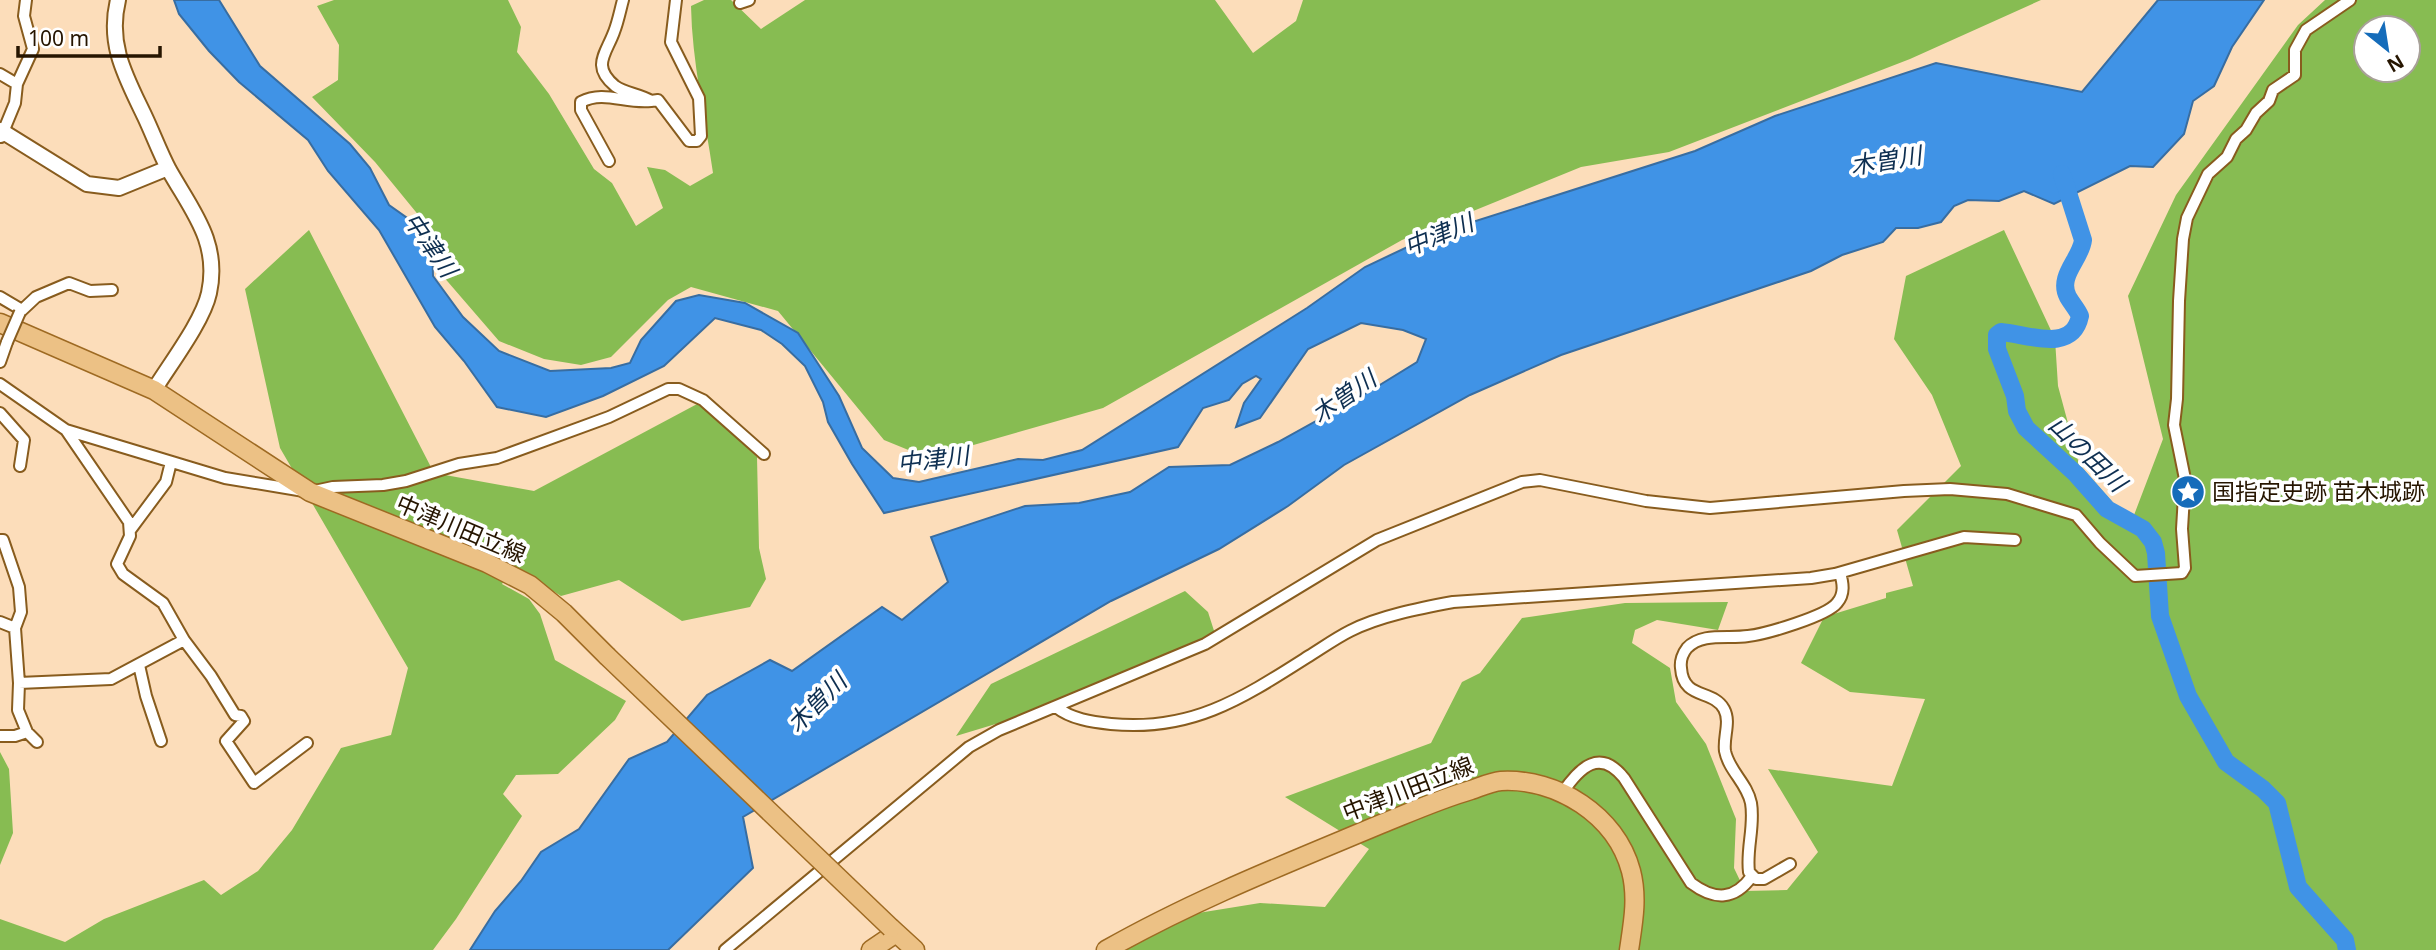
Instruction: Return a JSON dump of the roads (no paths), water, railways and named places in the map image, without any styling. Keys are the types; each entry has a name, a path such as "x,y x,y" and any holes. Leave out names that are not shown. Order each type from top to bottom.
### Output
{"main road":[{"name":"中津川田立線","path":"0,323 154,390 310,492 487,563 530,585 564,613 915,950"},
{"name":"中津川田立線","path":"1106,950 1160,920 1228,888 1444,798 1498,781 1524,781 1563,792 1580,801 1616,840 1631,870 1636,908 1629,950"},
{"path":"871,950 894,930"}],"street":[{"path":"26,0 24,16 33,50 17,84 15,103 1,133 87,184 118,188 168,167"},
{"path":"118,0 113,30 122,66 168,167 204,229 209,249 211,281 202,312 154,390"},
{"path":"623,0 614,34 601,56 603,73 617,88 641,94 650,101"},
{"path":"609,160 581,110 581,102 595,95 636,103 658,100 689,141 697,141 701,136 699,98 671,42 676,0"},
{"path":"725,950 969,747 999,730 1205,644 1377,540 1522,482 1540,480 1646,501 1710,508 1904,491 1950,489 2007,494 2076,515 2100,543 2135,576 2182,573 2185,568 2182,529 2185,479 2174,425 2179,301 2187,218 2208,174 2227,157 2236,139 2269,101 2273,90 2295,75 2295,50 2306,30 2350,0"},
{"path":"0,74 17,84"},
{"path":"0,362 21,311 36,297 69,283 90,291 112,290"},
{"path":"0,297 21,311"},
{"path":"0,384 66,430 248,483 310,492 333,487 383,485 406,481 459,464 497,458 624,411 667,389 679,389 703,400 764,454"},
{"path":"15,394 0,411 24,440 20,466"},
{"path":"66,430 101,479 131,529"},
{"path":"171,462 163,488 131,529 117,564 122,574 163,603 184,640 235,715 241,716 244,721 226,741 254,783 307,743"},
{"path":"1056,707 1066,715 1098,723 1166,725 1239,700 1350,630 1429,606 1453,602 1798,579 1840,573 1964,537 2015,540"},
{"path":"0,540 3,540 9,554 19,587 21,612 15,628 18,710 27,732 37,742"},
{"path":"1752,876 1749,868 1751,802 1747,789 1727,757 1726,714 1715,700 1699,695 1689,687 1681,670 1682,658 1688,648 1699,640 1766,633 1828,610 1837,603 1842,594 1840,573"},
{"path":"0,622 15,628"},
{"path":"19,683 111,678 184,640"},
{"path":"139,665 161,741"},
{"path":"0,736 15,736 27,732"},
{"path":"1563,792 1584,767 1596,763 1609,764 1624,778 1691,883 1709,892 1728,895 1741,890 1752,876"},
{"path":"1752,876 1764,879 1790,864"}],"water":[{"path":"174,0 219,0 260,66 350,144 370,168 389,205 420,227 432,244 433,276 463,317 499,351 550,371 611,368 630,363 641,340 676,301 699,295 745,303 798,333 839,396 862,448 893,478 919,482 1018,459 1043,460 1082,450 1307,308 1365,267 1435,234 1695,151 1775,116 1936,63 2082,92 2158,0 2264,0 2232,47 2214,86 2193,101 2184,134 2153,167 2130,166 2054,204 2024,191 1999,201 1968,200 1954,206 1941,222 1918,228 1896,228 1883,242 1842,255 1811,271 1561,355 1470,395 1344,465 1288,506 1219,549 1111,601 743,817 753,868 668,950 470,950 495,911 541,852 579,829 629,759 667,742 707,695 770,660 792,671 882,607 902,620 948,582 931,537 1025,506 1079,503 1130,492 1169,467 1230,465 1278,442 1417,362 1426,339 1403,330 1361,323 1308,349 1260,418 1236,427 1244,403 1261,379 1256,376 1242,384 1229,400 1203,408 1178,447 884,513 828,422 823,402 805,366 782,344 761,330 715,318 664,366 603,396 546,417 497,407 435,327 379,230 328,171 308,140 239,82 209,51 179,14"}],"waterway":[{"name":"山の田川","path":"2062,174 2083,240 2065,282 2068,297 2080,316 2075,328 2068,335 2058,338 2035,338 2001,332 1997,335 1997,349 2015,396 2017,411 2026,428 2076,474 2107,509 2143,529 2153,542 2160,616 2188,696 2226,762 2263,789 2277,803 2298,887 2345,940 2347,950"}],"place":[{"name":"国指定史跡 苗木城跡","path":"2188,492"}],"water label":[{"name":"木曽川","path":"1886,161"},
{"name":"中津川","path":"1439,235"},
{"name":"中津川","path":"430,245"},
{"name":"木曽川","path":"1344,397"},
{"name":"中津川","path":"933,460"},
{"name":"木曽川","path":"817,703"}]}
